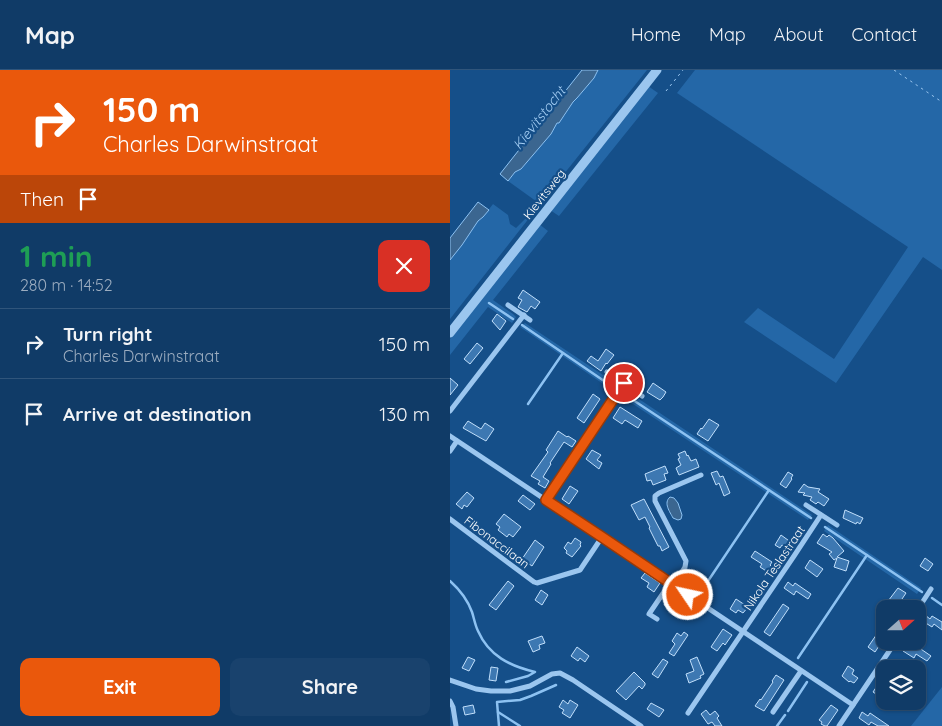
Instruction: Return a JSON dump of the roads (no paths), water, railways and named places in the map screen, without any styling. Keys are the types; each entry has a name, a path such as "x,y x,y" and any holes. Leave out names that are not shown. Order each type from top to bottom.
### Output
{"street":[{"name":"Kievitsweg","path":"450,333 657,70"},
{"path":"508,305 530,320"},
{"path":"450,411 524,315"},
{"path":"607,372 642,396"},
{"path":"546,500 624,383"},
{"path":"450,436 853,705"},
{"path":"450,451 458,441"},
{"path":"657,618 649,614 685,567 686,561 655,502 655,496 701,475"},
{"path":"806,505 837,525"},
{"name":"Nikola Teslastraat","path":"688,713 821,515"},
{"name":"Fibonaccilaan","path":"450,519 534,582 538,583 580,570 602,537"},
{"path":"924,600 931,589"},
{"path":"839,726 890,650"},
{"path":"773,712 801,671"},
{"path":"450,680 476,689 510,691 530,686 552,674 560,673 641,726"},
{"path":"450,701 456,726"}],"waterway":[{"path":"489,303 513,319"},
{"path":"522,325 610,385"},
{"path":"528,404 563,353"},
{"path":"624,394 811,518"},
{"path":"700,593 769,490"},
{"path":"825,527 922,592"},
{"path":"798,658 867,555"},
{"path":"450,581 460,591 468,604 478,631 488,647 501,659 517,667 535,672 506,682"},
{"path":"932,598 942,605"},
{"path":"788,711 807,682"},
{"path":"499,726 497,702 520,700 556,685"},
{"path":"498,712 520,726"},
{"path":"777,726 785,715"}],"water label":[{"name":"Kievitstocht","path":"539,118"}]}
